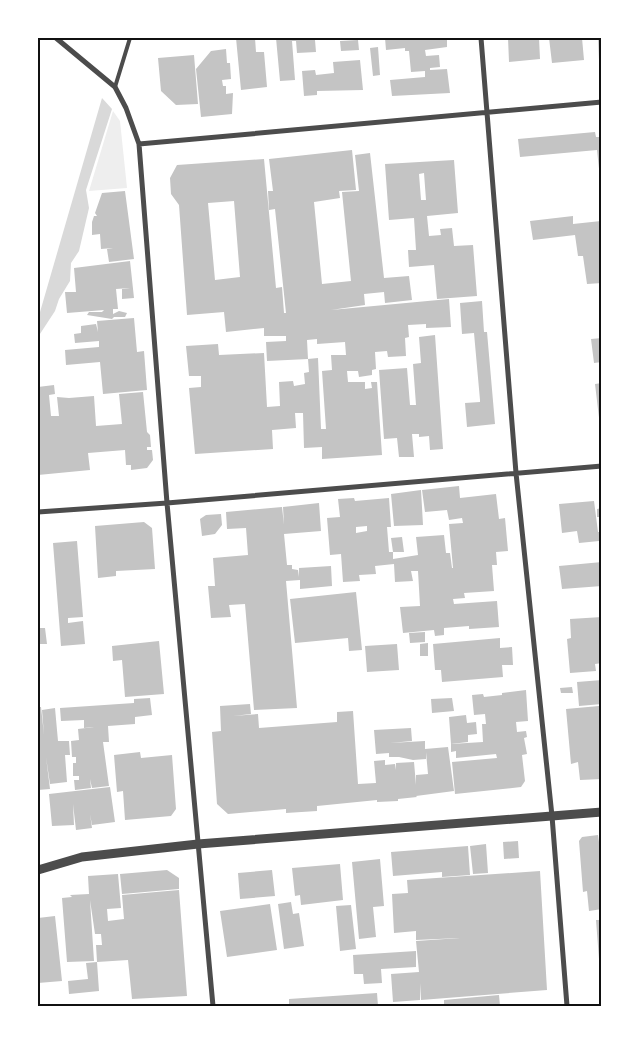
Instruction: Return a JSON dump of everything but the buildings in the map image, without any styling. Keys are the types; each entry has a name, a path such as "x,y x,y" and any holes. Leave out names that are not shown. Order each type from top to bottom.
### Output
{"street":[{"path":"56,38 115,87 126,108 139,144 167,502 213,1006"},
{"path":"480,38 516,473 552,816 567,1006"},
{"path":"139,144 486,111 602,102"},
{"path":"38,512 602,466"},
{"path":"38,870 82,857 198,844 602,812"}],"lane":[{"path":"115,87 130,38"}],"shaded area":[{"path":"102,98 112,109 86,190 89,208 79,251 71,263 70,281 59,299 55,311 38,337 38,319"},
{"path":"113,111 120,121 127,188 89,191"}]}
